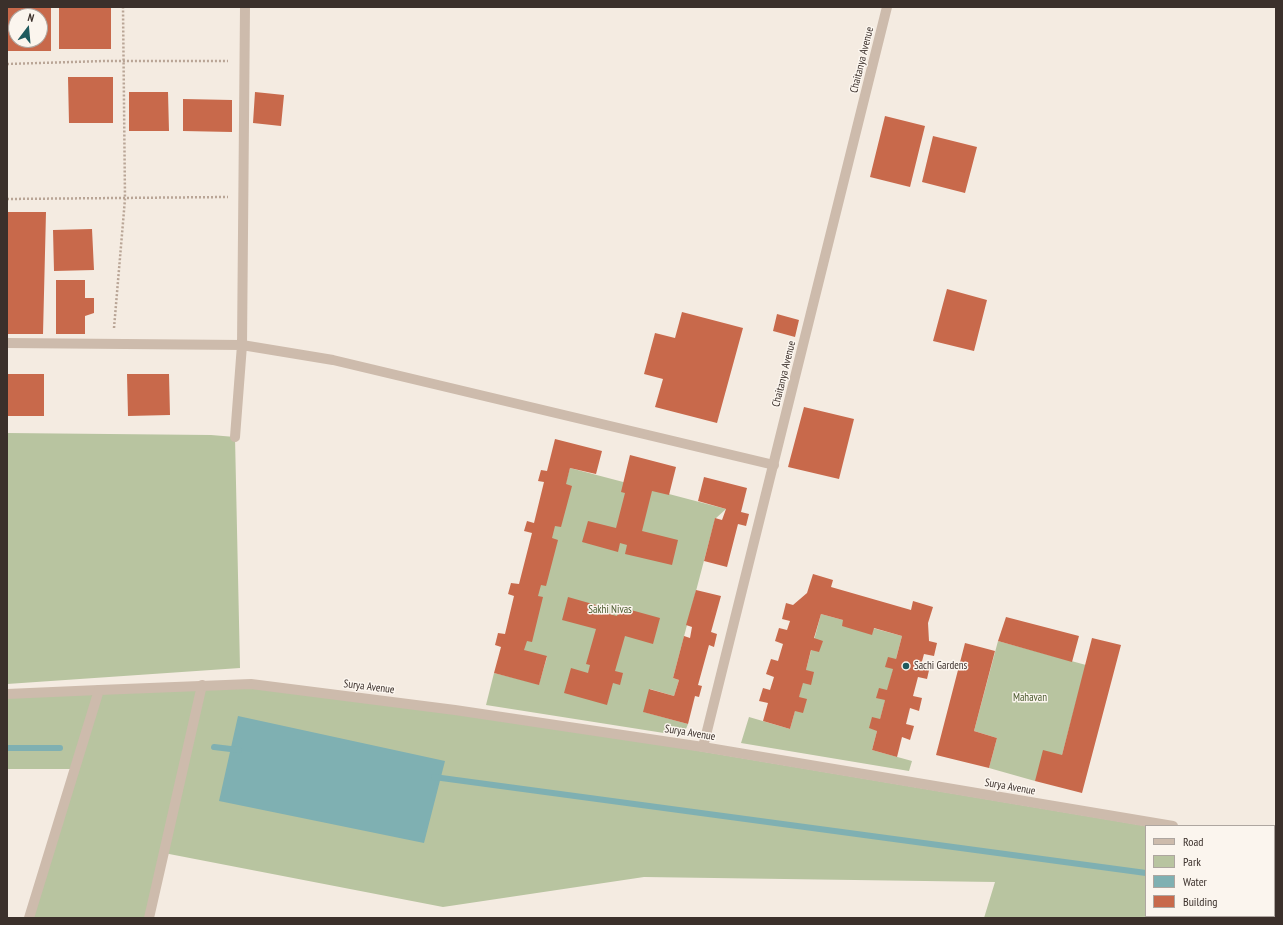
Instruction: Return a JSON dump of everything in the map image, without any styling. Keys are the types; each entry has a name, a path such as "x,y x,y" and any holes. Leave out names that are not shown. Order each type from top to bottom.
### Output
{"street":[{"path":"235,437 242,345 245,7"},
{"name":"Chaitanya Avenue","path":"703,747 887,7"},
{"path":"7,343 242,345 333,360 774,465"},
{"path":"149,918 202,685"},
{"name":"Surya Avenue","path":"7,694 202,685 259,685 455,710 703,747 1167,825"},
{"path":"29,918 99,690"}],"path":[{"path":"112,344 125,199 125,62 123,7"},
{"path":"7,64 245,61"},
{"path":"7,199 244,197"}],"green space":[{"path":"7,433 211,435 235,437 240,668 7,684"},
{"name":"Sakhi Nivas","path":"570,468 726,509 715,519 673,678 679,680 674,696 650,689 644,712 688,724 683,736 486,705 494,673 539,684 547,657 518,649"},
{"path":"821,614 902,636 872,750 912,761 909,771 741,743 749,717 790,729"},
{"name":"Mahavan","path":"998,641 1086,665 1062,755 1035,781 989,768 997,738 974,731"},
{"path":"251,684 455,710 1145,826 1145,917 1165,918 984,918 995,882 644,877 443,907 164,853 149,918 29,918 75,769 7,769 7,692"},
{"path":"1275,842 1276,842 1275,885"}],"water":[{"path":"238,716 445,761 424,843 219,801"},
{"path":"1165,917 1196,917 1196,918"}],"building":[{"path":"7,7 51,7 51,51 7,51"},
{"path":"59,7 111,7 111,49 59,49"},
{"path":"68,77 113,77 113,123 69,123"},
{"path":"129,92 168,92 169,131 129,131"},
{"path":"255,92 284,95 281,126 253,123"},
{"path":"183,99 232,100 232,132 183,131"},
{"path":"885,116 925,126 910,187 870,177"},
{"path":"933,136 977,147 965,193 922,182"},
{"path":"7,212 46,212 43,334 7,334"},
{"path":"92,229 94,270 54,271 53,230"},
{"path":"56,280 85,280 85,298 94,298 94,313 85,316 85,334 56,334"},
{"path":"947,289 987,300 974,351 933,341"},
{"path":"682,312 743,328 717,423 655,407 663,379 644,374 655,333 675,338"},
{"path":"777,314 799,320 795,337 773,331"},
{"path":"7,374 44,374 44,416 7,416"},
{"path":"127,374 169,374 170,415 128,416"},
{"path":"804,407 854,419 839,479 788,467"},
{"path":"555,439 602,451 596,474 570,468 566,484 572,486 561,527 555,526 552,538 558,540 546,586 541,585 538,596 543,597 532,642 527,641 524,650 547,656 539,685 494,673 501,647 495,645 498,633 505,634 514,596 508,594 511,583 519,584 532,533 524,531 527,521 534,523 544,482 538,481 541,470 547,471"},
{"path":"630,455 676,467 669,495 652,491 642,531 678,540 672,565 625,554 627,545 620,543 618,552 582,542 588,521 616,528 625,493 621,492"},
{"path":"704,477 747,488 741,512 749,514 746,526 738,524 727,567 704,561 715,518 722,520 726,509 698,501"},
{"name":"Sachi Gardens","path":"813,574 833,580 831,587 911,610 913,601 933,607 928,623 929,641 937,643 934,656 924,654 921,665 930,666 927,679 918,677 913,696 922,698 919,711 910,708 906,724 914,726 910,740 902,737 897,757 872,750 877,731 869,728 872,717 880,719 885,700 876,698 879,688 887,690 893,669 885,667 888,657 896,659 902,636 874,628 872,635 842,626 843,620 821,614 814,638 823,641 819,652 811,650 806,670 814,672 811,685 803,683 799,697 807,699 803,713 795,711 790,729 763,721 768,703 759,701 763,688 770,690 774,677 766,674 771,659 778,661 783,644 775,641 779,628 787,630 790,621 782,619 786,603 793,605 807,593"},
{"path":"696,590 721,596 711,632 717,634 714,647 709,645 698,685 702,686 699,697 695,696 688,724 643,712 649,689 674,696 679,680 673,678 684,636 690,638 692,627 686,625"},
{"path":"568,597 603,607 602,612 617,616 620,607 660,618 653,644 625,636 615,671 623,673 620,685 613,683 607,705 564,693 571,668 588,673 590,665 586,664 596,629 562,620"},
{"path":"1006,617 1079,636 1072,662 998,641"},
{"path":"1092,638 1121,645 1082,793 1035,781 1043,750 1062,755"},
{"path":"965,643 995,651 974,731 997,738 989,768 936,755"}],"waterway":[{"path":"214,747 239,750"},
{"path":"7,748 60,748"},
{"path":"434,777 1145,873"}],"place":[{"name":"Sachi Gardens","path":"906,666"}]}
